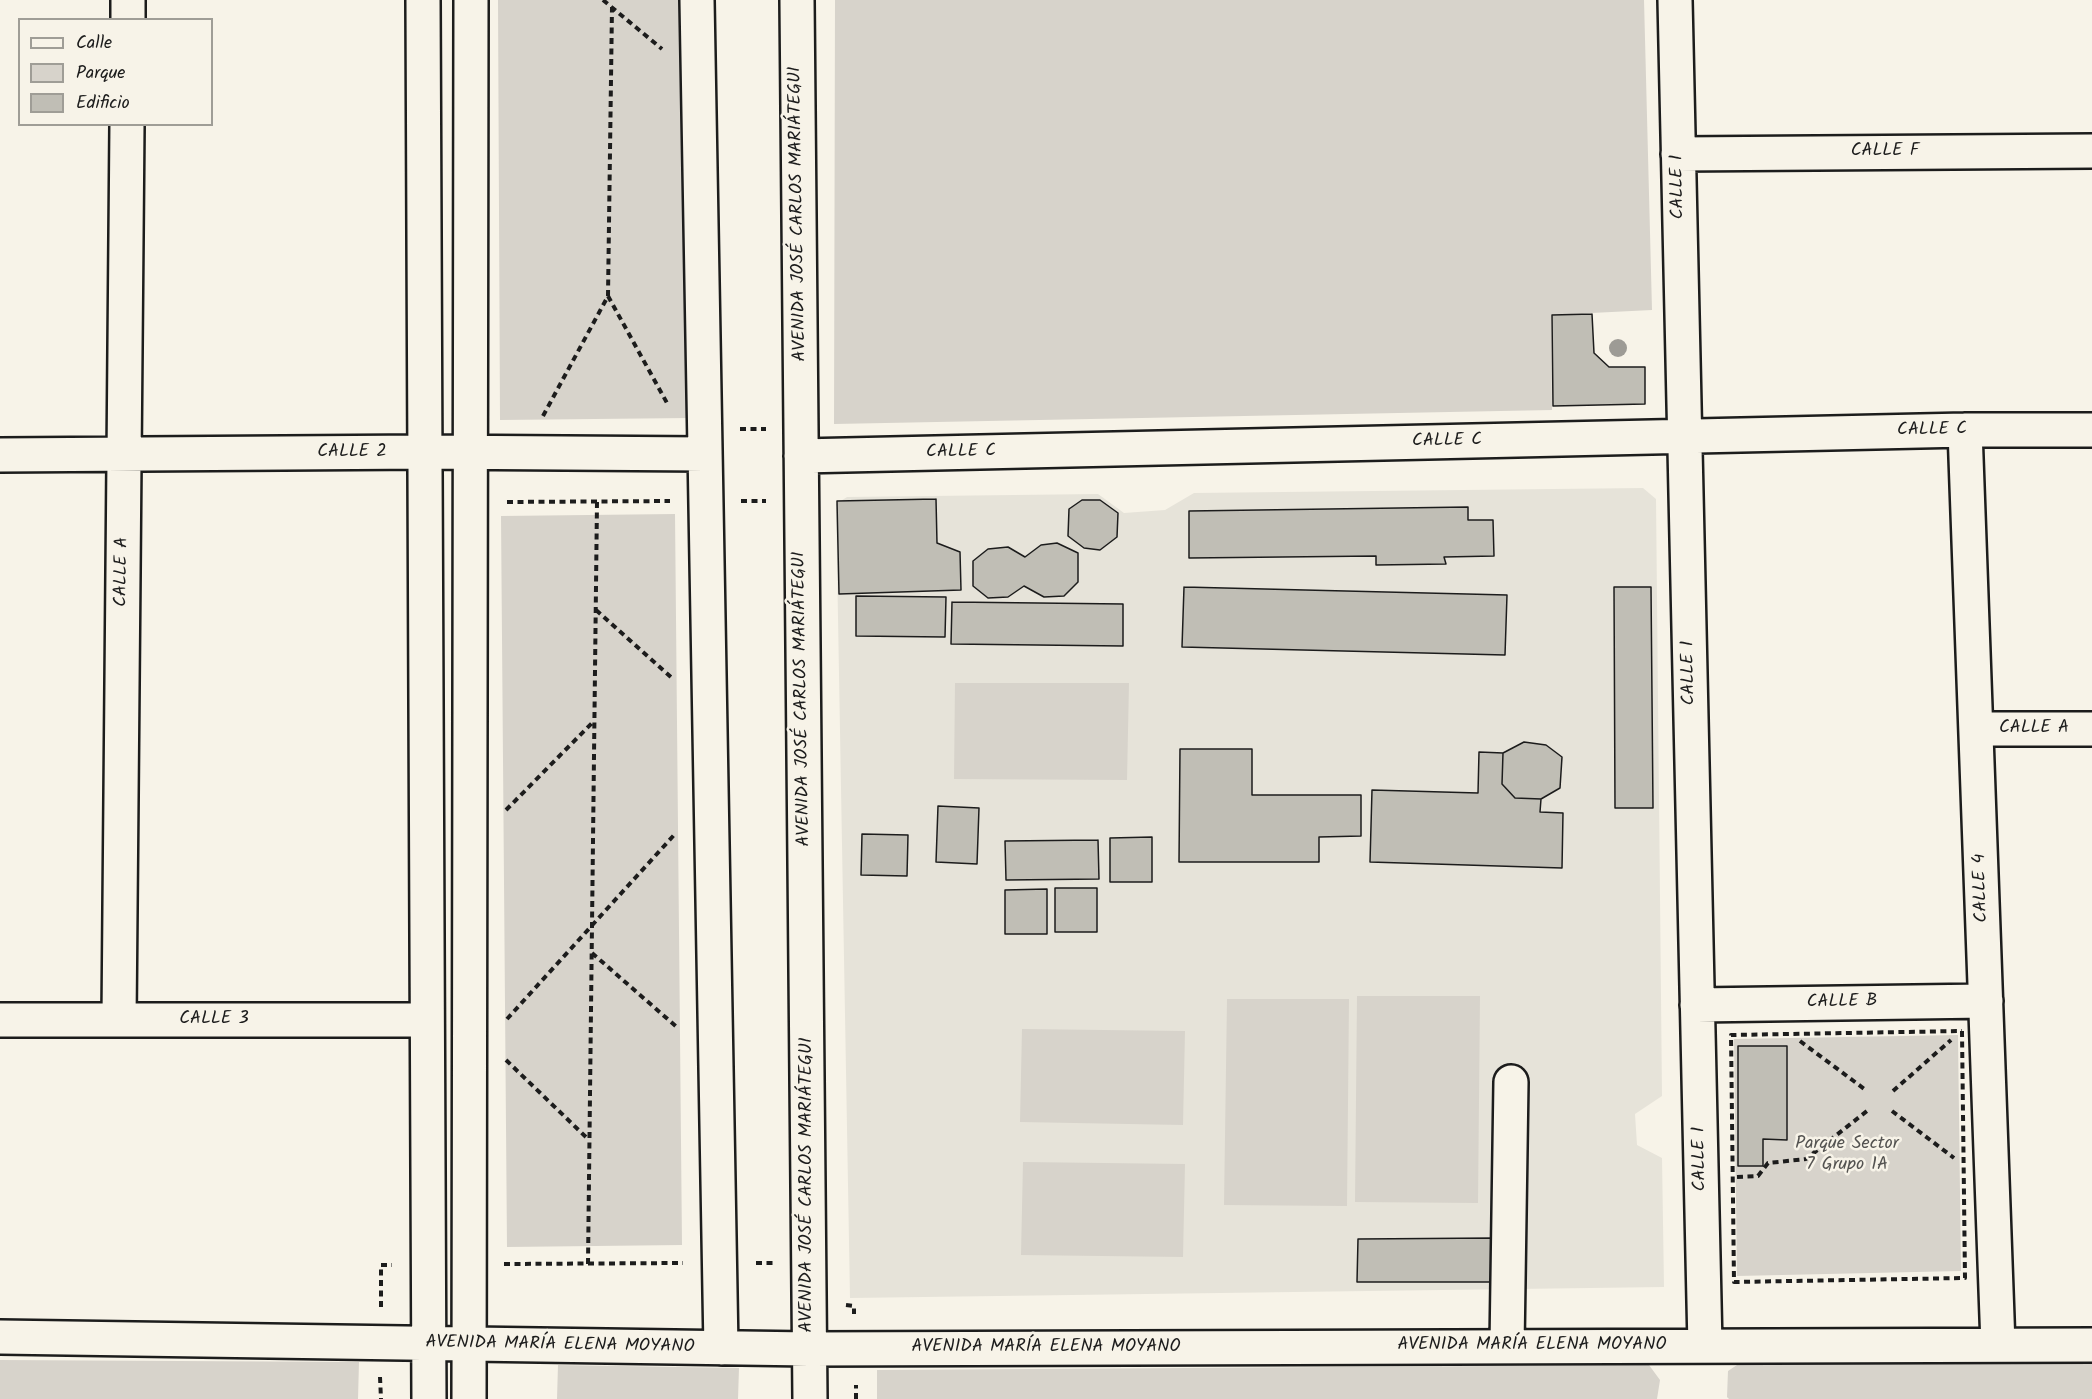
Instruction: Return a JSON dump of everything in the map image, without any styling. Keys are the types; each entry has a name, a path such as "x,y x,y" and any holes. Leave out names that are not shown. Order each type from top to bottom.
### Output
{"street":[{"path":"128,0 128,18"},
{"path":"423,0 429,1399"},
{"path":"469,1399 471,0"},
{"path":"698,0 721,1348"},
{"name":"AVENIDA JOSÉ CARLOS MARIÁTEGUI","path":"797,0 810,1399"},
{"name":"CALLE 1","path":"1675,0 1705,1346"},
{"name":"CALLE A","path":"119,1020 127,126"},
{"name":"CALLE F","path":"1678,154 2092,151"},
{"name":"CALLE C","path":"801,456 1965,430 2092,430"},
{"name":"CALLE 4","path":"1965,430 1998,1345"},
{"name":"CALLE 2","path":"0,455 425,452 705,454"},
{"name":"CALLE A","path":"1976,729 2092,729"},
{"name":"CALLE B","path":"1697,1005 1986,1001"},
{"name":"CALLE 3","path":"0,1020 427,1020"},
{"path":"1507,1347 1511,1082"},
{"name":"AVENIDA MARÍA ELENA MOYANO","path":"0,1337 809,1349 2092,1345"}],"path":[{"path":"603,0 670,56"},
{"path":"543,417 608,296 612,8"},
{"path":"470,502 802,501"},
{"path":"588,1264 597,502"},
{"path":"596,610 674,680"},
{"path":"506,811 594,721"},
{"path":"506,1020 683,826"},
{"path":"591,952 684,1034"},
{"path":"1893,1091 1962,1031 1986,1001"},
{"path":"1962,1031 1965,1278 1734,1282 1731,1035 1962,1031"},
{"path":"1789,1034 1867,1091"},
{"path":"506,1060 589,1140"},
{"path":"1733,1177 1758,1176 1768,1163 1806,1159 1867,1111"},
{"path":"1892,1111 1964,1165"}],"shaded area":[{"path":"1643,488 1656,499 1662,1096 1635,1114 1637,1145 1662,1158 1664,1287 850,1298 836,504 847,497 1098,494 1124,513 1165,510 1194,493"}],"green space":[{"path":"498,0 687,0 689,418 500,420"},
{"path":"835,0 1644,0 1652,310 1551,315 1552,410 834,424"},
{"path":"675,514 682,1245 507,1247 501,516"},
{"path":"955,683 1129,683 1127,780 954,779"},
{"path":"1357,996 1480,996 1478,1203 1355,1202"},
{"path":"1227,999 1349,999 1347,1206 1224,1205"},
{"path":"1022,1029 1185,1031 1183,1125 1020,1122"},
{"name":"Parque Sector 7 Grupo 1A","path":"1958,1035 1961,1271 1737,1276 1734,1039"},
{"path":"1023,1162 1185,1164 1183,1257 1021,1255"},
{"path":"2092,1357 2092,1399 1729,1399 1727,1397 1728,1371 1743,1361"},
{"path":"0,1360 359,1362 358,1399 0,1399"},
{"path":"558,1365 739,1368 738,1399 557,1399"},
{"path":"1649,1365 1660,1380 1657,1399 877,1399 877,1370"}],"building":[{"path":"1592,314 1594,353 1609,367 1645,367 1645,404 1553,406 1552,315"},
{"path":"936,499 937,543 960,552 961,590 839,594 837,501"},
{"path":"1082,500 1100,500 1118,513 1117,537 1100,550 1084,548 1068,536 1069,509"},
{"path":"1468,507 1468,520 1493,520 1494,556 1444,557 1446,564 1376,565 1376,556 1189,558 1189,511"},
{"path":"1057,543 1078,553 1078,582 1064,596 1044,597 1024,586 1008,597 988,598 973,586 973,561 988,549 1008,547 1025,557 1041,545"},
{"path":"1184,587 1507,595 1505,655 1182,647"},
{"path":"1614,587 1651,587 1653,808 1615,808"},
{"path":"856,596 946,597 945,637 856,636"},
{"path":"952,602 1123,604 1123,646 951,644"},
{"path":"1524,742 1546,745 1562,757 1560,788 1541,799 1515,798 1502,784 1503,753"},
{"path":"1180,749 1252,749 1252,795 1361,795 1361,836 1319,837 1319,862 1179,862"},
{"path":"1479,752 1503,753 1502,784 1515,798 1541,799 1540,812 1563,813 1562,868 1370,862 1372,790 1478,793"},
{"path":"938,806 979,808 977,864 936,862"},
{"path":"862,834 908,835 907,876 861,875"},
{"path":"1152,837 1152,882 1110,882 1110,838"},
{"path":"1098,840 1099,879 1006,880 1005,841"},
{"path":"1055,888 1097,888 1097,932 1055,932"},
{"path":"1047,889 1047,934 1005,934 1005,890"},
{"path":"1738,1046 1787,1046 1787,1140 1763,1139 1763,1166 1738,1166"},
{"path":"1494,1238 1494,1282 1357,1282 1358,1239"}]}
